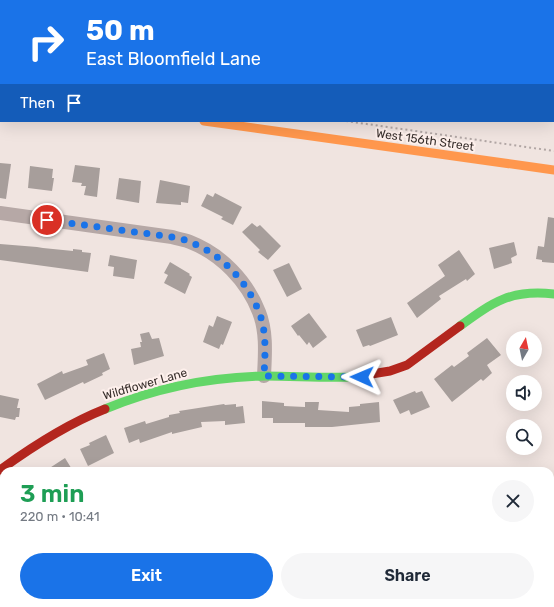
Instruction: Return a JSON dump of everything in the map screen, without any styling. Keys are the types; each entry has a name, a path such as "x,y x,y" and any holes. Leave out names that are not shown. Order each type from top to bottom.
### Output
{"street":[{"name":"West 156th Street","path":"211,122 554,170"},
{"path":"0,213 172,237 189,241 219,258 234,272 248,289 260,312 265,350 264,376"},
{"name":"Wildflower Lane","path":"1,466 63,427 112,404 174,386 234,377 362,377 394,371 407,365 489,305 506,297 520,294 537,292 554,294"}],"path":[{"path":"353,122 554,151"}],"building":[{"path":"0,163 11,164 6,199 0,198"},
{"path":"75,165 100,168 97,197 84,195 86,186 81,186 82,183 72,182"},
{"path":"30,166 53,169 52,178 54,178 52,191 28,188"},
{"path":"119,178 141,181 139,203 116,199"},
{"path":"160,180 190,186 188,203 181,202 181,205 156,203"},
{"path":"215,193 242,207 233,225 221,219 223,217 201,206 207,194 213,197"},
{"path":"548,217 554,218 554,263 542,262 542,260 536,259 538,246 544,247"},
{"path":"252,223 257,227 260,225 281,246 268,260 258,252 260,250 242,232"},
{"path":"514,242 517,255 511,258 512,263 494,269 489,248"},
{"path":"0,244 73,251 73,249 82,250 82,252 91,253 88,272 0,260"},
{"path":"459,250 475,274 467,281 466,279 439,296 441,299 417,318 407,303 445,276 438,265"},
{"path":"110,255 137,260 134,279 113,276 114,267 108,266"},
{"path":"170,262 190,274 189,275 192,277 185,294 164,283 168,275 164,273"},
{"path":"289,263 302,289 287,297 273,270"},
{"path":"309,313 327,337 313,348 309,342 307,345 299,335 298,336 291,326"},
{"path":"217,316 232,322 223,345 221,344 219,349 203,342 209,325 213,327"},
{"path":"391,317 398,335 370,346 363,347 356,330"},
{"path":"149,332 152,339 159,338 164,356 134,365 131,349 141,347 140,342 142,342 140,334"},
{"path":"487,338 501,355 487,365 492,373 483,381 481,379 452,402 434,379 452,365 454,367 469,356 467,353"},
{"path":"104,353 110,369 102,373 103,375 84,384 83,382 45,400 37,384 62,371 63,374 88,365 86,360"},
{"path":"415,391 416,393 422,391 430,407 411,415 409,410 400,414 393,400"},
{"path":"0,395 19,399 17,408 20,408 19,417 16,417 15,420 0,417"},
{"path":"262,401 284,403 284,406 305,407 305,402 319,402 318,410 349,412 349,407 379,402 380,422 332,427 305,427 305,423 273,423 273,418 262,418"},
{"path":"224,404 236,404 236,407 243,406 245,423 225,425 225,421 201,422 202,427 172,434 172,432 140,443 139,439 129,443 124,428 145,421 146,424 169,417 169,415 180,413 179,411"},
{"path":"106,435 114,453 88,466 80,449 90,445 89,443"},
{"path":"65,458 71,467 51,467"}],"traffic: fast":[{"path":"460,326 483,310 503,299 526,294 554,294"},
{"path":"105,409 144,395 204,381 265,376 353,377"}],"traffic: slow":[{"path":"211,122 554,170"}],"traffic: jam":[{"path":"353,377 390,371 407,365 460,326"},
{"path":"4,467 25,452 77,421 105,409"}],"route":[{"path":"47,220 172,237 189,241 219,258 234,272 248,289 260,312 265,350 264,376 362,377"}]}
